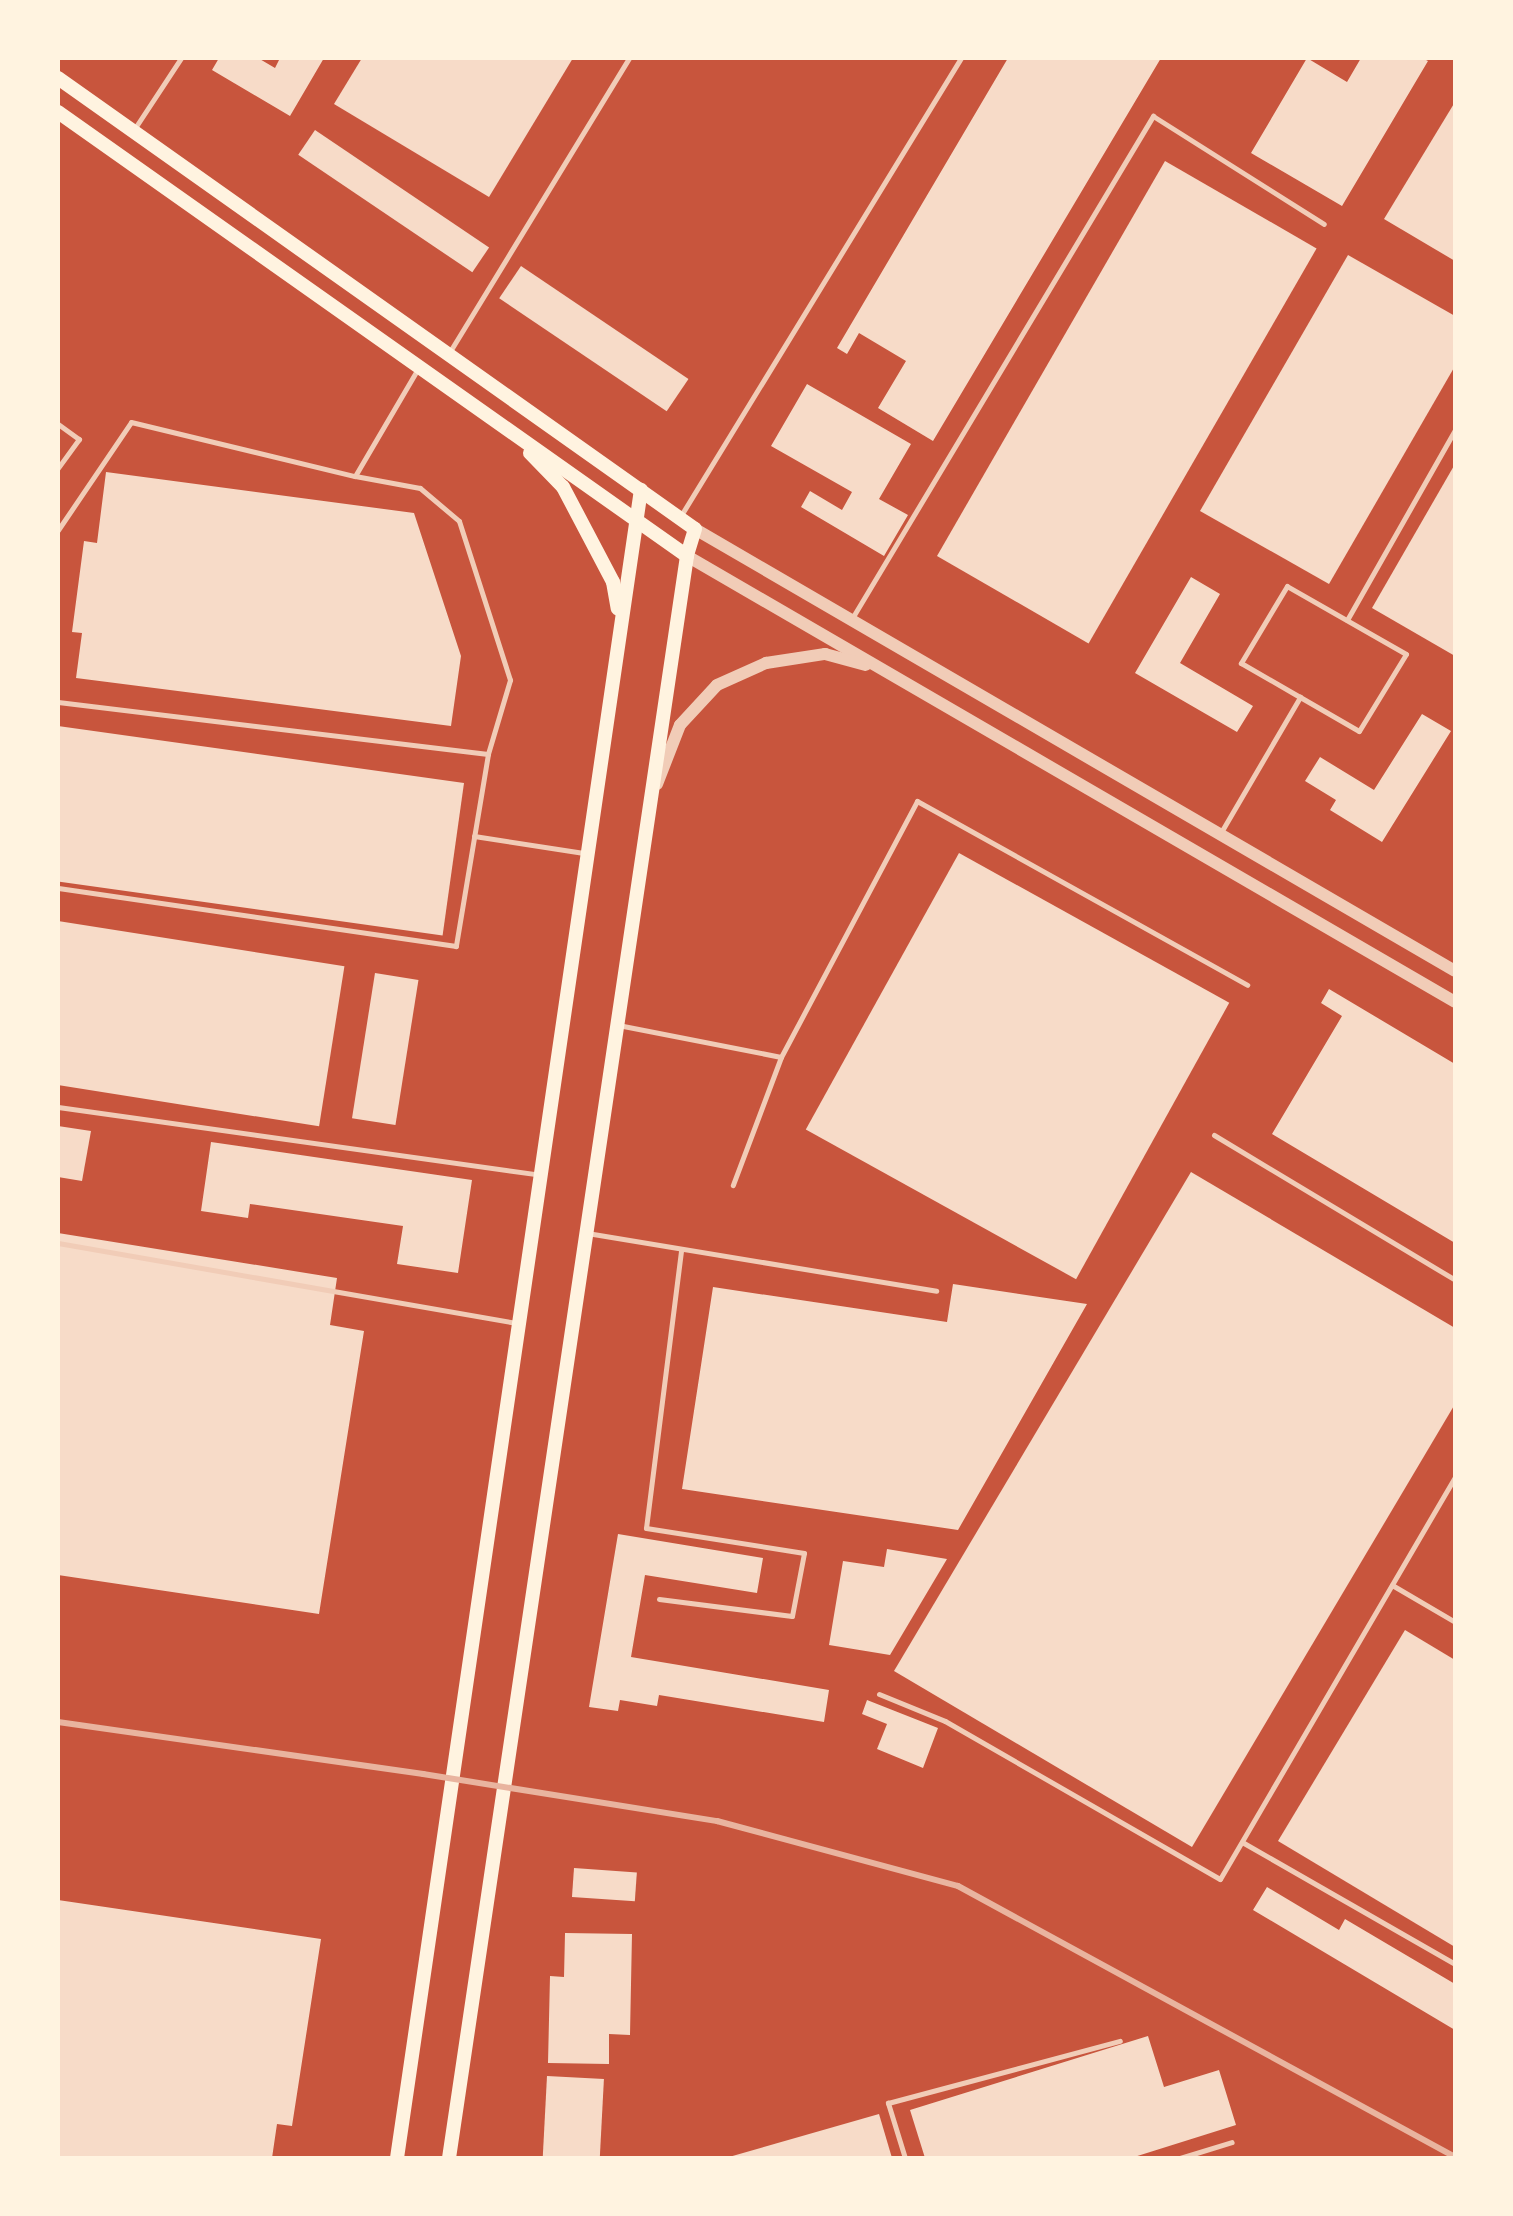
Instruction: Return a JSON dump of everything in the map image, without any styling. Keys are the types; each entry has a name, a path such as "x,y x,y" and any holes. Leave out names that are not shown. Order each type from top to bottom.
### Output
{"main road":[{"path":"58,78 695,529 687,556 449,2158"},
{"path":"58,112 687,556"},
{"path":"504,427 563,487 613,582 621,623"},
{"path":"397,2158 641,490"}],"street":[{"path":"695,529 1455,971"},
{"path":"687,556 1455,1002"},
{"path":"650,802 680,725 717,685 766,663 825,654 883,670"}],"lane":[{"path":"133,131 181,58"},
{"path":"448,354 629,58"},
{"path":"680,518 961,58"},
{"path":"851,620 1153,116 1324,224"},
{"path":"355,476 419,366"},
{"path":"58,530 131,422 355,476 420,488 459,521 510,680 488,754 456,946 58,888"},
{"path":"58,424 79,439 58,468"},
{"path":"1347,620 1455,430"},
{"path":"1287,586 1406,654 1359,731 1300,697 1241,663 1287,586"},
{"path":"1220,834 1300,697"},
{"path":"58,702 488,754"},
{"path":"733,1185 781,1057 917,801 1247,985"},
{"path":"474,836 587,854"},
{"path":"617,1025 781,1057"},
{"path":"58,1107 540,1175"},
{"path":"1214,1135 1455,1280"},
{"path":"586,1233 936,1291"},
{"path":"58,1243 519,1323"},
{"path":"659,1599 792,1616 804,1553 646,1528 681,1249"},
{"path":"879,1694 945,1721 1220,1879 1455,1477"},
{"path":"1392,1585 1455,1622"},
{"path":"1242,1842 1455,1964"},
{"path":"905,2158 888,2103 1120,2041"},
{"path":"1180,2158 1232,2142"}],"building":[{"path":"219,58 258,58 275,68 280,58 324,58 290,116 212,70"},
{"path":"362,58 573,58 489,197 334,104"},
{"path":"1008,58 1161,58 933,441 878,408 906,361 859,333 847,354 837,348"},
{"path":"1307,58 1347,82 1361,58 1422,58 1428,61 1342,206 1251,153"},
{"path":"1455,102 1455,261 1384,219"},
{"path":"315,130 489,247 472,272 298,155"},
{"path":"1165,161 1317,248 1089,643 937,556"},
{"path":"1348,255 1455,316 1455,366 1329,584 1200,511"},
{"path":"521,266 688,379 667,411 499,298"},
{"path":"807,384 911,444 879,499 908,515 884,556 801,507 810,491 842,510 852,492 771,446"},
{"path":"1455,464 1455,656 1372,608"},
{"path":"106,472 414,513 461,656 451,726 76,678 82,633 72,632 84,541 97,543"},
{"path":"1191,577 1220,594 1180,663 1253,706 1237,732 1135,673"},
{"path":"1422,714 1451,731 1382,842 1330,810 1336,800 1305,781 1320,757 1374,790"},
{"path":"58,726 464,783 443,936 58,882"},
{"path":"959,853 1229,1003 1076,1279 806,1129"},
{"path":"58,921 344,966 319,1126 58,1085"},
{"path":"375,973 418,980 395,1125 352,1118"},
{"path":"1329,989 1455,1064 1455,1243 1272,1134 1342,1016 1321,1003"},
{"path":"58,1126 91,1131 82,1181 58,1177"},
{"path":"211,1142 472,1180 458,1273 397,1264 403,1226 250,1204 248,1218 201,1211"},
{"path":"1191,1172 1455,1328 1455,1404 1192,1847 894,1671"},
{"path":"58,1233 337,1278 330,1325 364,1331 319,1614 58,1575"},
{"path":"953,1284 1087,1304 958,1530 682,1489 713,1287 947,1322"},
{"path":"618,1534 763,1558 757,1593 645,1575 631,1657 829,1690 824,1722 659,1695 657,1706 620,1700 618,1711 589,1707"},
{"path":"887,1549 947,1559 890,1655 829,1645 843,1561 884,1567"},
{"path":"1405,1630 1455,1660 1455,1947 1278,1841"},
{"path":"867,1700 938,1728 923,1768 877,1749 887,1724 862,1714"},
{"path":"574,1868 637,1872 635,1901 572,1897"},
{"path":"1267,1887 1339,1930 1345,1919 1455,1984 1455,2030 1253,1910"},
{"path":"58,1900 321,1939 292,2126 277,2124 272,2158 58,2158"},
{"path":"565,1933 632,1934 630,2035 609,2034 609,2064 548,2063 550,1976 564,1977"},
{"path":"1148,2036 1164,2087 1219,2070 1236,2125 1131,2158 925,2158 910,2110"},
{"path":"547,2076 604,2079 600,2158 543,2158"},
{"path":"879,2114 892,2158 729,2158 729,2157"}],"railway":[{"path":"58,1722 423,1774 717,1821 958,1886 1455,2157"}]}
